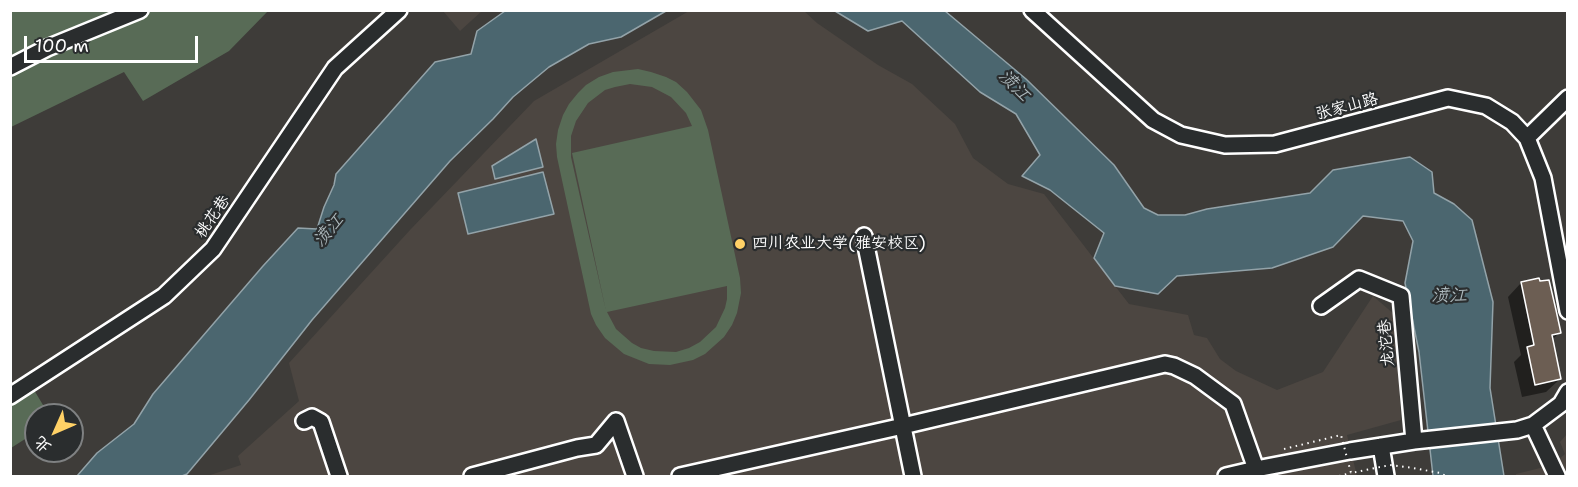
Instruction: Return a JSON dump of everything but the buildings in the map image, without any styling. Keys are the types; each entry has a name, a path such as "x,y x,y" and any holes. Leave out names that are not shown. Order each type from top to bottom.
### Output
{"street":[{"path":"10,67 47,48 140,10"},
{"name":"桃花巷","path":"10,396 164,296 213,249 335,68 399,10"},
{"name":"张家山路","path":"1032,10 1153,120 1181,135 1225,145 1275,144 1448,98 1486,106 1512,122 1527,138 1543,178 1568,311"},
{"path":"1527,138 1568,98"},
{"path":"864,236 913,477"},
{"name":"龙沱巷","path":"1321,306 1359,279 1401,296 1414,441"},
{"path":"680,477 1165,364 1195,376 1233,404 1256,469"},
{"path":"1226,477 1350,451 1414,441 1517,430 1533,425 1561,404 1568,392"},
{"path":"304,421 312,417 321,422 339,477"},
{"path":"472,477 577,448 596,445 616,421 635,477"},
{"path":"1533,425 1557,477"},
{"path":"1377,477 1381,446"},
{"path":"1381,446 1386,477"}],"path":[{"path":"1284,449 1341,435 1352,473"},
{"path":"1339,477 1390,465 1440,473 1446,477"}],"shaded area":[{"path":"443,11 482,11 460,31"},
{"name":"四川农业大学(雅安校区)","path":"689,11 804,11 817,23 878,65 912,84 955,124 973,158 1008,184 1044,194 1129,304 1188,315 1194,335 1207,338 1220,359 1236,371 1277,390 1323,372 1373,296 1395,315 1401,420 1347,435 1357,476 207,476 241,465 238,456 299,401 289,363 410,230 534,101"},
{"path":"1567,434 1567,476 1516,476 1516,474 1552,465 1565,454 1560,442"}],"green space":[{"path":"11,11 268,11 229,51 143,101 124,72 11,127"},
{"path":"638,69 676,82 701,110 708,130 740,278 741,293 737,313 724,337 705,354 693,360 670,365 649,364 624,354 605,338 591,314 556,144 558,130 569,104 586,85 613,72","holes":["630,84 652,87 671,97 686,113 692,126 572,153 606,311 571,157 571,136 576,121 588,103 605,90","727,286 725,308 716,327 700,342 676,352 654,351 632,343 616,329 607,312"]},
{"path":"34,390 42,403 24,403 24,440 11,448 11,405"}],"water":[{"name":"𣸣江","path":"505,11 666,11 621,37 589,44 549,67 513,97 450,161 312,320 187,474 182,476 77,476 97,453 134,424 153,394 298,228 317,229 336,174 435,62 471,54 477,31"},
{"name":"𣸣江","path":"835,11 945,11 1026,79 1114,165 1144,208 1158,215 1185,215 1207,209 1310,193 1333,170 1410,157 1432,172 1434,193 1454,204 1472,220 1493,302 1490,388 1504,476 1433,476 1419,352 1405,283 1413,241 1403,221 1363,216 1333,247 1272,268 1177,276 1158,294 1115,286 1094,258 1104,233 1050,190 1022,176 1040,155 1016,114 980,92 902,21 868,31"},
{"path":"536,139 543,167 495,179 492,166"},
{"path":"543,172 554,214 468,234 458,193"}],"place":[{"name":"四川农业大学(雅安校区)","path":"740,244"}]}
